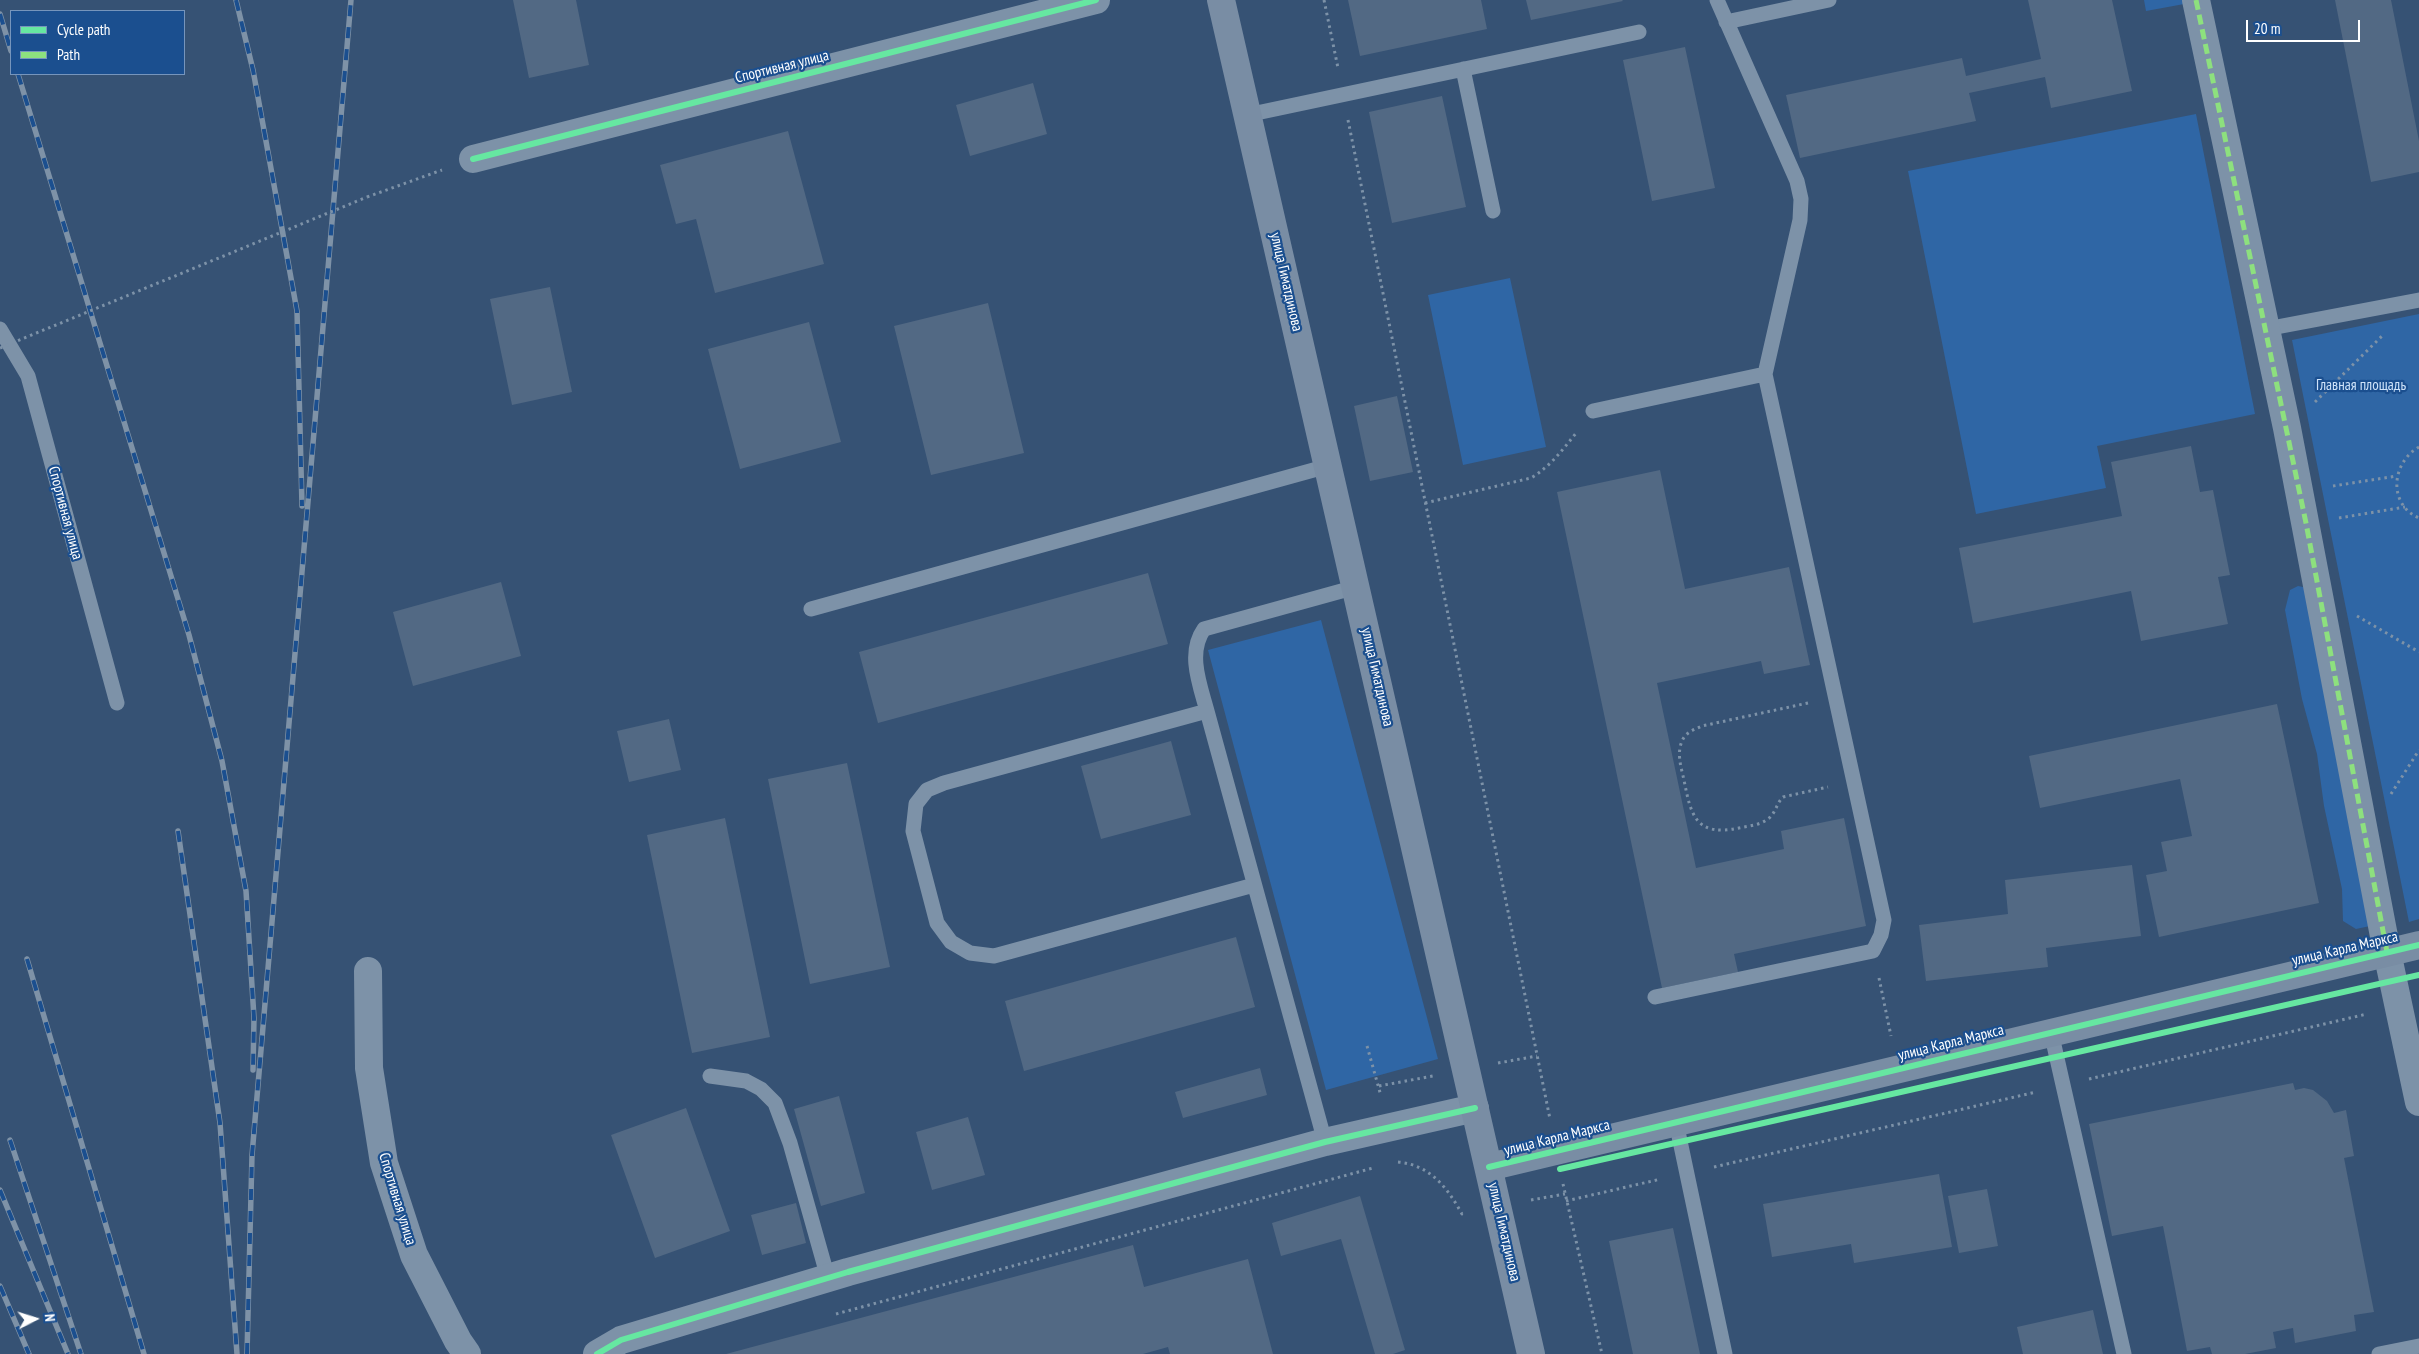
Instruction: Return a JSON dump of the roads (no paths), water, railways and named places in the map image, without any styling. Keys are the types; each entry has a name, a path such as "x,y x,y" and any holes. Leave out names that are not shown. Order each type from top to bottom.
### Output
{"main road":[{"name":"улица Гиматдинова","path":"1221,0 1531,1354"},
{"name":"улица Карла Маркса","path":"1489,1167 2419,945"}],"street":[{"name":"Спортивная улица","path":"473,159 1096,0"},
{"path":"2196,0 2288,428 2387,952 2419,1102"},
{"name":"Спортивная улица","path":"368,971 369,1068 384,1163 414,1255 458,1341 467,1354"},
{"path":"597,1354 621,1340 828,1278 1324,1142 1475,1108"}],"lane":[{"path":"1654,997 1873,951 1881,936 1884,920 1765,374 1798,233 1801,199 1797,181 1717,0"},
{"path":"1726,22 1830,0"},
{"path":"1247,115 1639,32"},
{"path":"1463,69 1494,211"},
{"path":"2266,329 2419,300"},
{"name":"Спортивная улица","path":"0,329 28,376 117,703"},
{"path":"1593,412 1765,374"},
{"path":"811,609 1328,466"},
{"path":"1324,1142 1196,671 1198,644 1204,629 1356,587"},
{"path":"1207,711 944,783 927,790 916,804 913,831 938,923 951,942 970,953 994,956 1254,885"},
{"path":"2051,1032 2124,1354"},
{"path":"710,1076 746,1081 761,1089 775,1103 790,1143 828,1278"},
{"path":"1676,1122 1725,1354"},
{"path":"2379,1354 2419,1346"}],"railway":[{"path":"236,0 253,70 297,311 302,506"},
{"path":"247,1354 252,1155 351,0"},
{"path":"0,14 10,48"},
{"path":"18,75 189,635 222,761 246,891 254,1018 253,1070"},
{"path":"178,831 220,1123 237,1354"},
{"path":"27,959 144,1354"},
{"path":"10,1140 81,1354"},
{"path":"0,1190 68,1354"},
{"path":"0,1286 29,1354"}],"park label":[{"name":"Главная площадь","path":"2361,386"}]}
